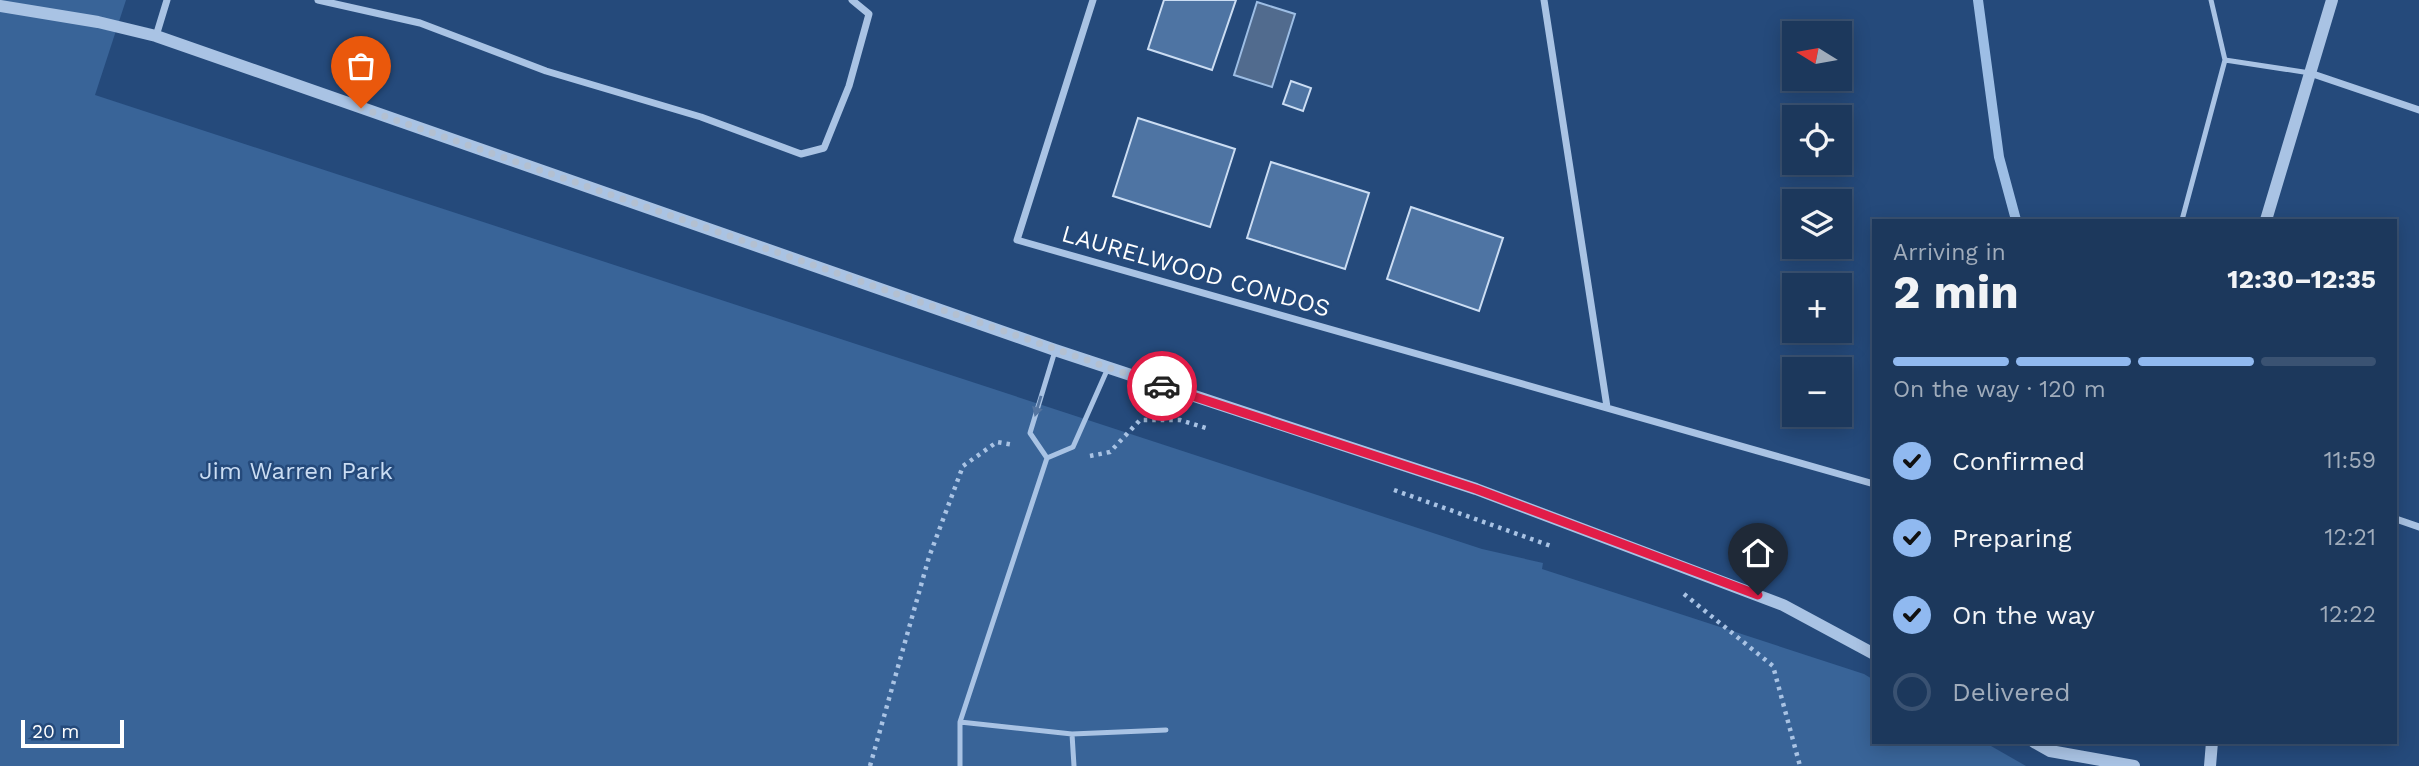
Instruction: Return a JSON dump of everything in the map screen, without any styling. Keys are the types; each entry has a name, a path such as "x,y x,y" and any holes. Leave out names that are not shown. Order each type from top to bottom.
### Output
{"street":[{"path":"156,36 167,0"},
{"path":"318,0 420,23 546,71 701,117 801,153 824,148 849,86 869,14 852,0"},
{"name":"LAURELWOOD CONDOS","path":"1093,0 1017,240 1872,483"},
{"path":"1544,0 1607,407"},
{"path":"2266,219 2332,0"},
{"path":"0,6 98,22 156,36 1055,350 1476,489 1783,605 1872,653"},
{"path":"2310,73 2419,110"},
{"path":"2397,519 2419,527"},
{"path":"2038,744 2050,751 2134,766"},
{"path":"2210,766 2212,744"}],"lane":[{"path":"2182,219 2225,60 2211,0"},
{"path":"2225,60 2310,73"},
{"path":"1047,458 1030,433 1055,350"},
{"path":"960,766 960,722 1047,458 1073,447 1108,368"},
{"path":"960,722 1072,734 1166,730"},
{"path":"1072,734 1074,766"}],"path":[{"path":"1088,456 1110,452 1140,420 1180,420 1217,431"},
{"path":"870,766 929,557 964,466 997,442 1022,447 1047,458"},
{"path":"1383,486 1564,551"},
{"path":"1681,592 1773,666 1800,766"}],"green space":[{"name":"Jim Warren Park","path":"0,0 126,0 95,95 1482,549 1543,563 1542,569 1864,674 1872,679 1872,744 1988,744 2026,766 0,766"}],"shaded area":[{"path":"1257,2 1295,14 1272,87 1234,75"}],"building":[{"path":"1164,0 1236,0 1212,70 1148,49"},
{"path":"1291,81 1311,88 1303,111 1283,104"},
{"path":"1138,118 1235,149 1210,227 1113,196"},
{"path":"1271,162 1369,193 1345,269 1247,238"},
{"path":"1411,207 1503,238 1479,311 1387,279"}],"waterway":[{"path":"1978,0 1999,157 2016,219"}],"way so far":[{"path":"361,108 1162,386"}],"route":[{"path":"1162,386 1476,489 1758,595"}]}
